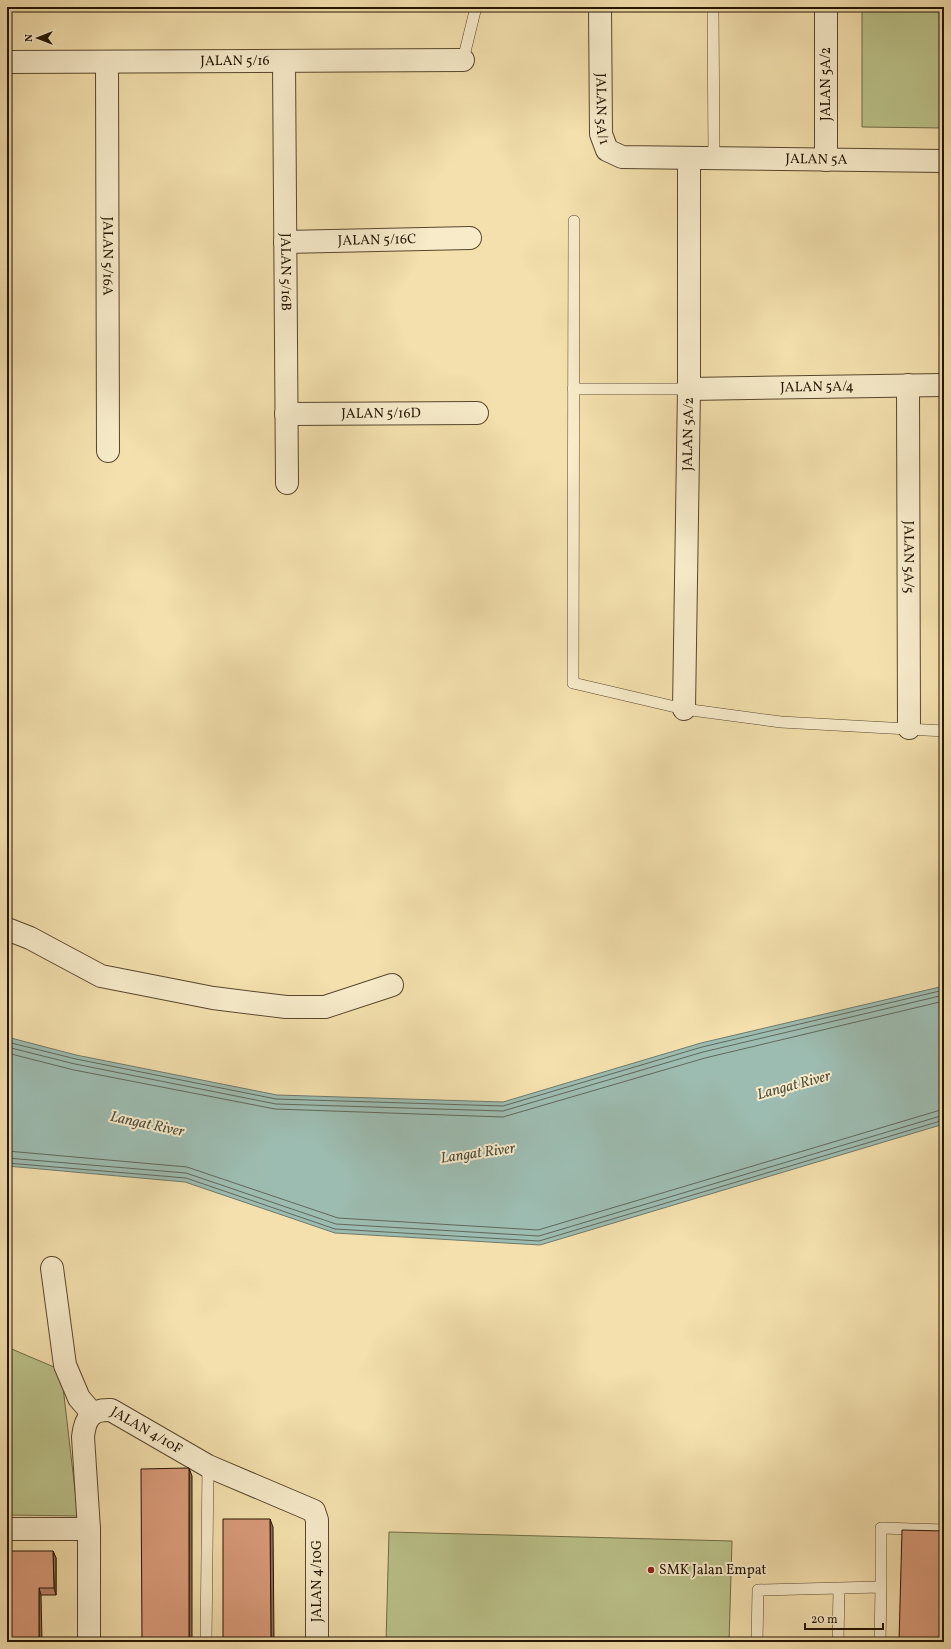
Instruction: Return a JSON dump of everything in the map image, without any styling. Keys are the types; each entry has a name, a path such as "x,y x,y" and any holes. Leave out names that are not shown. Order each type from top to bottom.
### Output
{"street":[{"name":"JALAN 5A/1","path":"600,7 600,134 607,150 622,158 690,159"},
{"name":"JALAN 5A/2","path":"826,7 826,160"},
{"name":"JALAN 5/16","path":"7,62 463,60"},
{"name":"JALAN 5/16B","path":"284,61 286,483"},
{"name":"JALAN 5/16A","path":"107,62 108,451"},
{"name":"JALAN 5A","path":"690,159 944,161"},
{"name":"JALAN 5A/2","path":"684,708 689,388 690,159"},
{"name":"JALAN 5/16C","path":"285,242 470,238"},
{"name":"JALAN 5A/5","path":"908,385 909,728"},
{"name":"JALAN 5A/4","path":"689,388 944,385"},
{"name":"JALAN 5/16D","path":"286,414 477,413"},
{"path":"7,928 30,938 101,976 213,998 286,1006 325,1006 392,984"},
{"path":"52,1268 65,1365 80,1398 92,1413"},
{"name":"JALAN 4/10F","path":"89,1642 89,1529 83,1437 84,1425 92,1413 101,1410 111,1410 208,1466 314,1511 318,1520"},
{"name":"JALAN 4/10G","path":"317,1642 318,1520"},
{"path":"7,1529 89,1529"}],"lane":[{"path":"463,60 476,7"},
{"path":"713,7 714,159"},
{"path":"574,221 573,683 684,708 781,722 944,731"},
{"path":"574,389 689,388"},
{"path":"206,1642 208,1466"},
{"path":"880,1642 882,1528 944,1530"},
{"path":"757,1642 758,1590 881,1587"},
{"path":"838,1642 839,1588"}],"green space":[{"path":"862,7 944,7 944,128 862,127"},
{"path":"7,1347 61,1370 78,1516 7,1515"},
{"path":"389,1532 732,1541 729,1642 386,1642"}],"water":[{"name":"Langat River","path":"944,986 944,1124 540,1245 335,1233 185,1182 7,1166 7,1037 76,1055 277,1095 503,1102 701,1043"}],"building":[{"path":"189,1468 189,1642 142,1642 141,1469"},
{"path":"223,1519 270,1519 271,1642 223,1642"},
{"path":"902,1530 944,1531 944,1642 899,1642"},
{"path":"7,1551 53,1551 54,1588 39,1588 39,1642 7,1642"}],"place":[{"name":"SMK Jalan Empat","path":"651,1570"}]}
